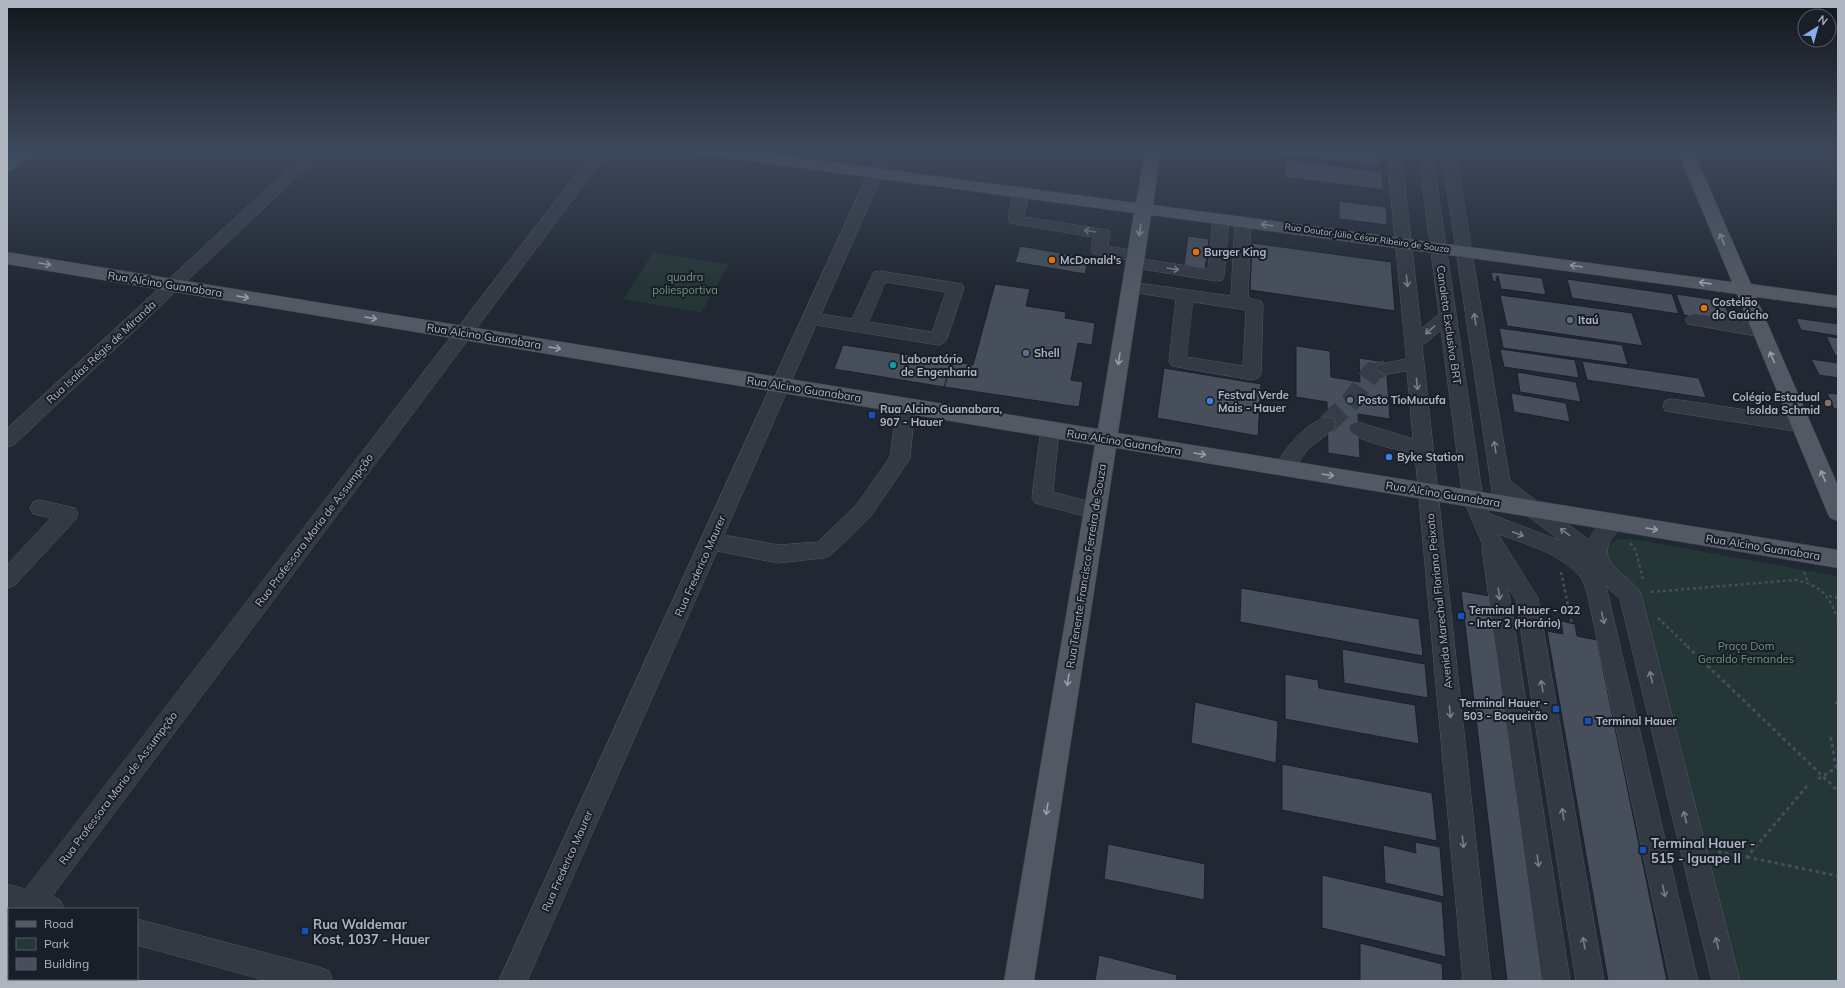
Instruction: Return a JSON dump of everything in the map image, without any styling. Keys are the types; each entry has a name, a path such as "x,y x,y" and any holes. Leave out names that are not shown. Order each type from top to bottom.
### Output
{"main road":[{"name":"Rua Doutor Júlio César Ribeiro de Souza","path":"1052,196 1838,302"},
{"name":"Rua Tenente Francisco Ferreira de Souza","path":"1019,981 1145,196"},
{"path":"1704,196 1838,512"},
{"name":"Rua Alcino Guanabara","path":"7,258 1428,492 1473,499 1502,495 1533,509 1838,559"}],"street":[{"name":"Rua Isaías Régis de Miranda","path":"7,440 268,196"},
{"name":"Rua Professora Maria de Assumpção","path":"29,905 567,196"},
{"name":"Rua Frederico Maurer","path":"513,981 866,196"},
{"path":"1020,196 1016,220 1102,233 1099,250 1216,276 1221,219"},
{"name":"Avenida Marechal Floriano Peixoto","path":"1398,196 1477,981"},
{"name":"Canaleta Exclusiva BRT","path":"1431,196 1473,499 1486,530"},
{"path":"1455,196 1502,495"},
{"path":"1238,303 1243,222"},
{"path":"811,318 858,326 938,339 956,288 880,276 858,326"},
{"path":"1131,287 1255,305 1252,374 1178,362 1185,295"},
{"path":"1413,345 1448,315"},
{"path":"1694,320 1722,323 1761,331"},
{"path":"1386,368 1415,364"},
{"path":"711,541 778,554 823,550 864,510 900,458 906,406"},
{"path":"1672,406 1801,425"},
{"path":"1284,468 1301,444 1327,424"},
{"path":"1358,429 1379,437 1424,449"},
{"path":"1050,430 1042,497 1095,511"},
{"path":"7,579 68,514 40,508"},
{"path":"1533,509 1596,556"},
{"path":"1614,523 1600,538 1596,547 1596,556 1601,566 1630,594 1726,981"},
{"path":"1486,530 1556,981"},
{"path":"1486,530 1527,598 1590,981"},
{"path":"1486,530 1554,548 1577,559 1590,574 1598,592 1684,981"},
{"path":"138,932 319,981"}],"path":[{"path":"1559,566 1572,624"},
{"path":"1646,592 1796,580 1808,582 1819,588 1828,596 1838,619"},
{"path":"1828,596 1838,598"},
{"path":"1656,616 1838,791"},
{"path":"1836,704 1838,699"},
{"path":"1818,779 1836,768 1830,733"},
{"path":"1747,857 1807,786"},
{"path":"1711,850 1838,876"}],"green space":[{"name":"quadra poliesportiva","path":"653,253 729,264 701,313 623,299"},
{"name":"Praça Dom Geraldo Fernandes","path":"1619,539 1633,539 1838,576 1838,981 1735,981 1615,571 1606,554 1607,548"}],"building":[{"path":"1339,201 1386,207 1387,225 1339,219"},
{"name":"Burger King","path":"1188,236 1209,239 1205,269 1184,265"},
{"path":"1252,243 1391,262 1395,311 1250,290"},
{"name":"McDonald's","path":"1020,246 1089,258 1085,274 1015,262"},
{"path":"1494,272 1542,278 1546,295 1501,289 1498,276 1496,277 1497,282 1493,281 1491,273"},
{"path":"1567,279 1672,294 1679,314 1572,298"},
{"name":"Shell","path":"995,284 1030,289 1026,306 1066,312 1065,318 1095,323 1092,345 1078,343 1071,380 1083,382 1079,407 944,387 952,361 973,365"},
{"name":"Costelão do Gaúcho","path":"1676,294 1723,301 1732,321 1684,315"},
{"name":"Itaú","path":"1500,295 1632,313 1643,346 1507,326"},
{"path":"1796,318 1838,324 1838,336 1801,330"},
{"path":"1499,328 1622,345 1628,365 1503,348"},
{"path":"1826,336 1838,338 1838,356 1835,355"},
{"name":"Laboratório de Engenharia","path":"843,345 952,361 944,387 834,369"},
{"name":"Posto TioMucufa","path":"1296,346 1330,351 1331,377 1360,382 1359,358 1386,362 1390,419 1358,414 1360,458 1328,453 1327,402 1296,397"},
{"path":"1500,349 1575,360 1579,378 1504,367"},
{"path":"1811,359 1838,363 1838,378 1819,375"},
{"path":"1582,361 1699,378 1706,398 1587,380"},
{"name":"Festval Verde Mais - Hauer","path":"1164,368 1261,384 1258,436 1157,418"},
{"path":"1517,372 1576,382 1581,402 1520,392"},
{"path":"1511,393 1566,403 1570,422 1514,412"},
{"path":"1827,393 1838,394 1838,409 1834,409"},
{"path":"1241,588 1419,619 1423,656 1240,622"},
{"path":"1461,591 1490,596 1543,981 1507,981"},
{"name":"Terminal Hauer","path":"1561,621 1575,624 1577,636 1597,640 1667,981 1608,981 1547,631 1563,634"},
{"path":"1342,649 1425,664 1428,698 1344,683"},
{"path":"1285,674 1318,680 1319,688 1415,705 1419,744 1285,719"},
{"path":"1195,702 1278,721 1276,763 1191,743"},
{"path":"1282,764 1432,793 1437,841 1282,810"},
{"path":"1415,842 1440,847 1444,897 1385,883 1383,845 1416,853"},
{"path":"1108,844 1205,864 1204,900 1104,879"},
{"path":"1322,875 1442,902 1446,957 1322,928"},
{"path":"1360,943 1442,964 1443,981 1360,981"},
{"path":"1099,955 1177,975 1176,981 1095,981"}],"tunnel":[{"path":"1372,372 1386,368"},
{"path":"1327,424 1352,400 1372,372"}],"place":[{"name":"Burger King","path":"1196,252"},
{"name":"McDonald's","path":"1052,260"},
{"name":"Costelão do Gaúcho","path":"1704,308"},
{"name":"Itaú","path":"1570,320"},
{"name":"Shell","path":"1026,353"},
{"name":"Laboratório de Engenharia","path":"893,365"},
{"name":"Posto TioMucufa","path":"1350,400"},
{"name":"Festval Verde Mais - Hauer","path":"1210,401"},
{"name":"Colégio Estadual Isolda Schmid","path":"1828,403"},
{"name":"Rua Alcino Guanabara, 907 - Hauer","path":"872,415"},
{"name":"Byke Station","path":"1389,457"},
{"name":"Terminal Hauer - 022 - Inter 2 (Horário)","path":"1461,616"},
{"name":"Terminal Hauer - 503 - Boqueirão","path":"1556,709"},
{"name":"Terminal Hauer","path":"1588,721"},
{"name":"Terminal Hauer - 515 - Iguape II","path":"1643,850"},
{"name":"Rua Waldemar Kost, 1037 - Hauer","path":"305,931"}]}
